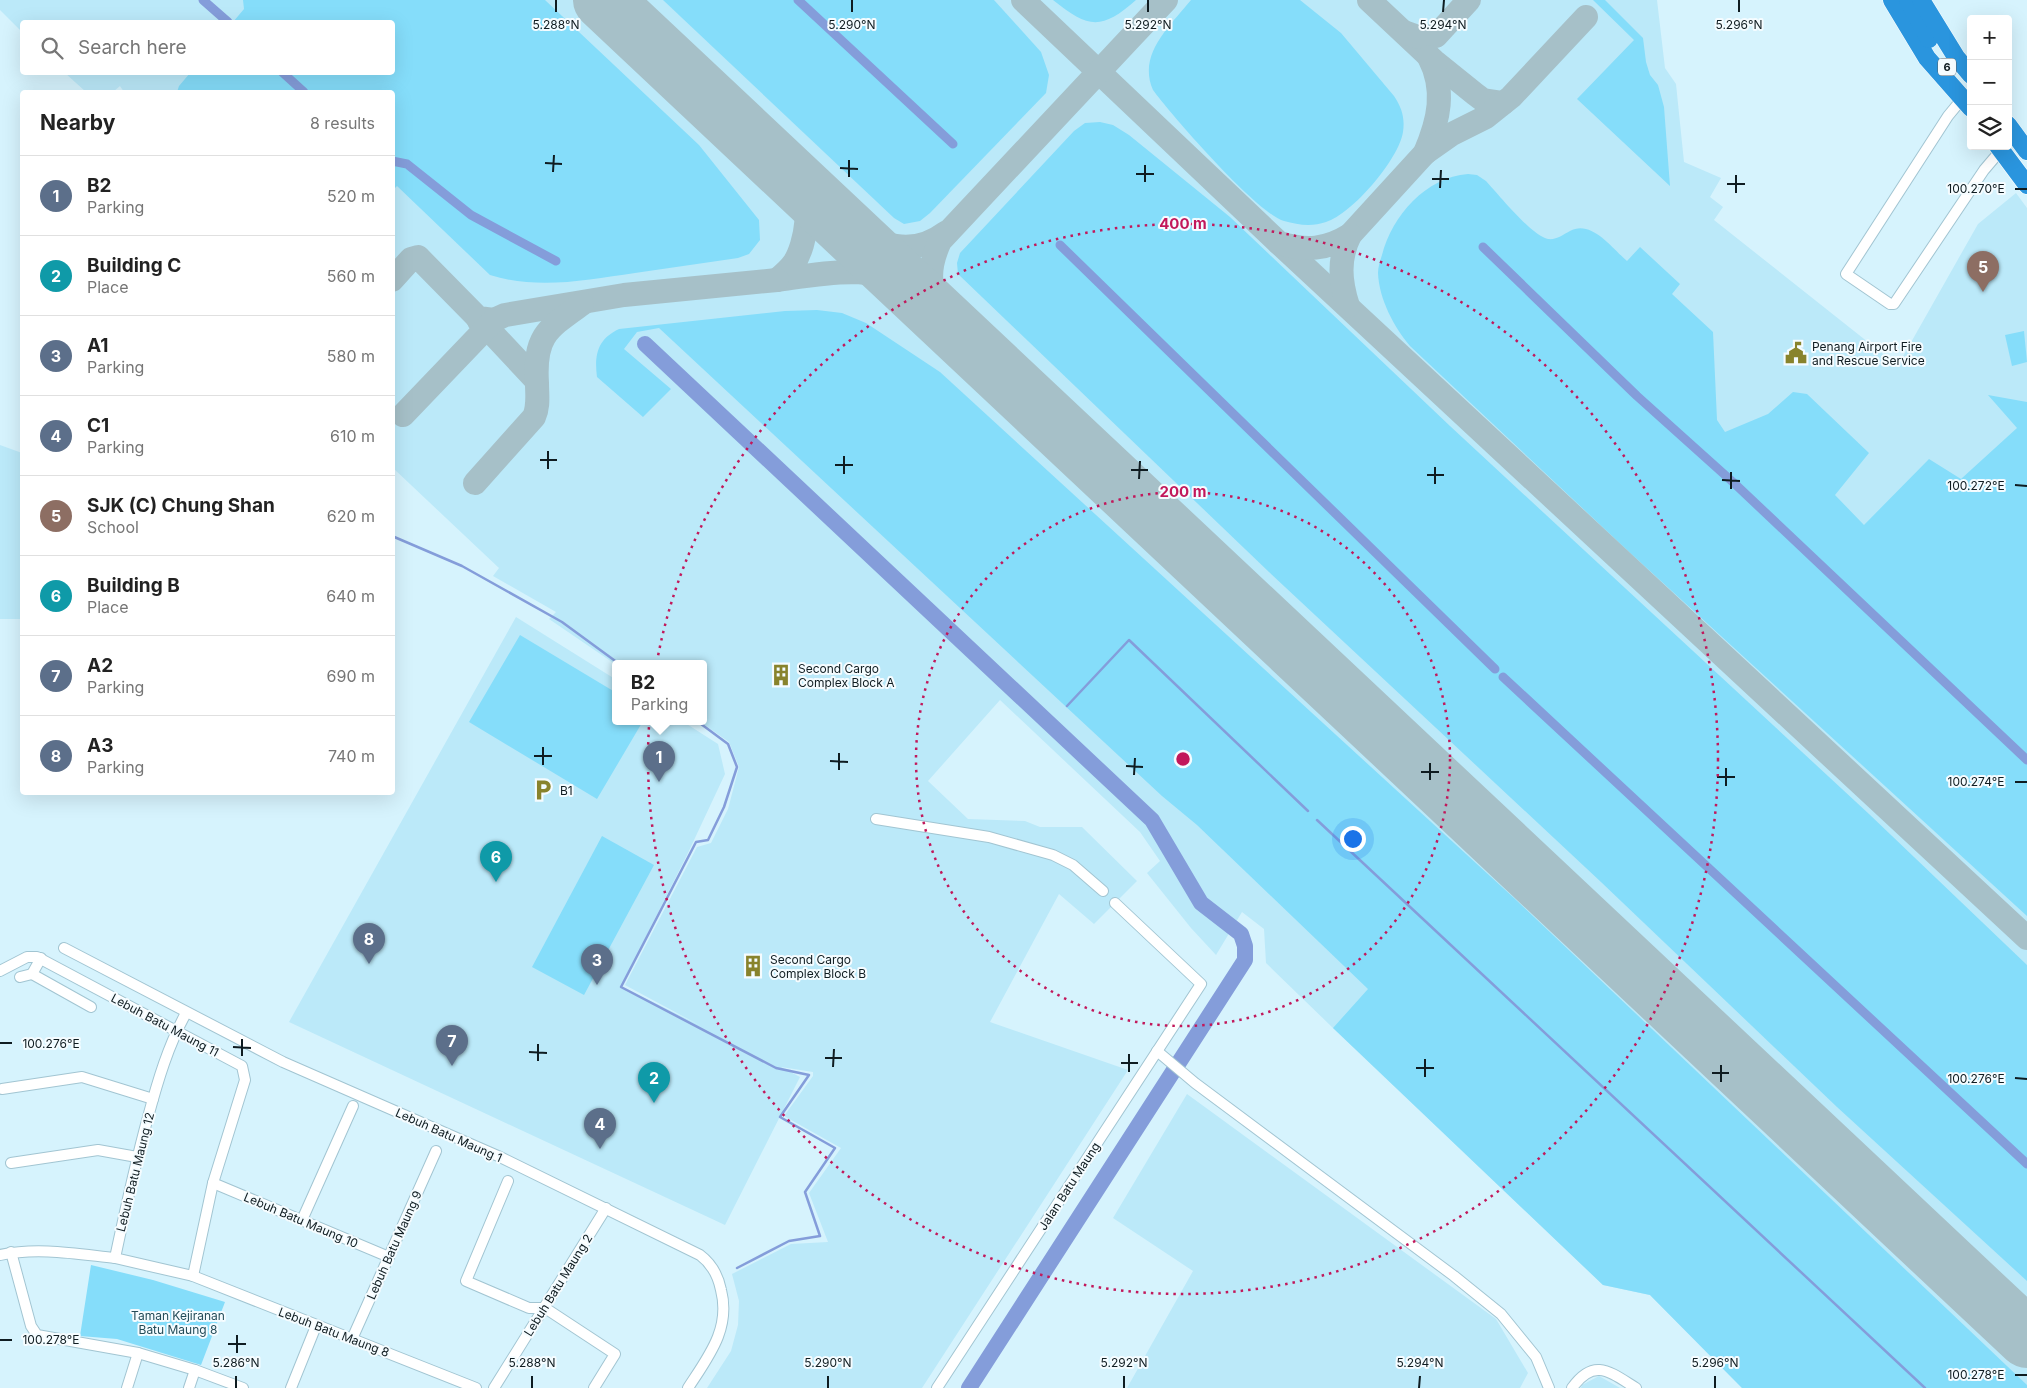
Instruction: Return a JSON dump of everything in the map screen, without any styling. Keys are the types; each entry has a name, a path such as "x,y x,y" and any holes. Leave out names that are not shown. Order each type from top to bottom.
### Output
{"highway":[{"path":"1892,0 1927,58 1967,104"},
{"path":"1922,1 1967,63"},
{"name":"6","path":"1922,1 1921,28 1967,103"},
{"name":"6","path":"1922,1 1967,70"},
{"path":"2012,130 2027,151"},
{"path":"2001,150 2027,185"}],"street":[{"path":"1967,106 1948,116 1846,274 1890,304 1894,304 1998,150"},
{"path":"876,819 989,837 1053,855 1074,865 1103,891"},
{"name":"Jalan Batu Maung","path":"937,1388 1201,984 1115,903"},
{"name":"Lebuh Batu Maung 1","path":"64,948 283,1062 498,1156 700,1254 709,1261 723,1294 724,1324 718,1339 688,1388"},
{"path":"0,971 27,957 41,958 32,974"},
{"name":"Lebuh Batu Maung 11","path":"41,958 176,1032 239,1063 245,1070 245,1080 213,1184 193,1276"},
{"path":"20,977 32,974 91,1007"},
{"name":"Lebuh Batu Maung 12","path":"115,1258 137,1157 153,1099 176,1032 186,1012"},
{"path":"1158,1052 1195,1083 1454,1276 1501,1314 1536,1358 1549,1388"},
{"path":"2,1089 82,1077 153,1099"},
{"path":"302,1220 353,1106"},
{"path":"10,1163 98,1150 137,1157"},
{"name":"Lebuh Batu Maung 9","path":"352,1339 436,1151"},
{"path":"508,1181 466,1281 529,1308 545,1308 616,1354 594,1388"},
{"name":"Lebuh Batu Maung 10","path":"213,1184 389,1257"},
{"name":"Lebuh Batu Maung 2","path":"494,1388 606,1208"},
{"path":"11,1252 31,1326 37,1335 138,1353 195,1370 243,1388"},
{"path":"0,1254 11,1252 66,1253 115,1258 193,1276"},
{"name":"Lebuh Batu Maung 8","path":"193,1276 476,1388"},
{"path":"291,1388 316,1326"},
{"path":"127,1388 138,1353"},
{"path":"1572,1388 1584,1374 1596,1369 1612,1374 1636,1388"},
{"path":"188,1388 195,1370"}],"shaded area":[{"path":"0,0 1657,0 1665,68 1676,84 1684,162 1721,178 1710,197 1723,207 1714,220 1883,354 1901,360 1978,224 2016,193 2027,208 2027,1388 1742,1388 1650,1295 1603,1285 1333,1028 1266,963 1264,929 1242,912 1216,955 1191,928 1147,873 1160,861 1140,832 1000,700 928,781 968,819 1025,821 1040,827 1082,827 1137,881 1094,924 1059,894 990,1022 1128,1070 922,1388 707,1388 731,1351 738,1325 739,1301 732,1274 791,1244 828,1242 809,1193 841,1148 784,1116 813,1076 813,1072 781,1067 800,1077 725,1225 289,1022 516,617 612,677 612,725 688,725 718,744 725,774 687,855 621,986 701,1026 625,985 697,847 711,843 728,809 739,767 729,742 705,725 707,725 707,660 612,660 612,662 549,619 556,612 493,576 499,568 395,470 395,90 123,90 120,86 115,90 84,90 67,75 395,75 395,20 20,20 20,30 0,10"},
{"path":"0,445 20,452 20,619 0,619"},
{"path":"1187,1094 1496,1319 1528,1373 1520,1388 1127,1388 1193,1271 1113,1218"},
{"path":"1599,1376 1620,1388 1581,1388 1582,1385"}],"green space":[{"path":"243,0 545,0 699,145 759,220 760,240 749,254 738,258 598,278 544,283 508,280 490,275 397,186 395,188 395,90 178,90 188,75 395,75 395,20 235,20 244,9"},
{"path":"663,0 994,0 1041,52 1049,75 1046,93 930,213 920,221 904,224 894,218"},
{"path":"1053,0 1136,0 1113,17 1104,21 1094,22 1076,16"},
{"path":"1191,0 1300,0 1341,33 1394,96 1401,109 1404,122 1400,143 1373,184 1337,217 1321,224 1305,225 1284,221 1272,214 1255,201 1216,163 1153,90 1149,77 1149,64 1153,52 1166,30"},
{"path":"1593,0 1605,0 1643,38 1646,62 1650,75 1658,85 1664,107 1670,186 1577,99 1634,40"},
{"path":"1100,122 1113,125 1129,135 1230,217 1450,426 1869,814 2027,965 2027,1281 1837,1107 1601,882 1269,572 958,274 957,263 960,253 1074,131 1085,123"},
{"path":"1468,174 1477,175 1486,181 1525,223 1541,236 1554,239 1578,228 1586,229 1601,237 1627,261 1640,247 1680,284 1672,294 1713,332 1717,420 1725,432 1768,414 1793,392 1807,394 1869,453 1835,495 1864,525 1929,459 1961,479 2017,428 1988,395 2027,402 2027,916 1627,550 1410,346 1388,312 1381,293 1378,273 1387,240 1403,213 1425,191 1438,182"},
{"path":"817,310 842,313 866,323 940,372 1514,898 2027,1385 2027,1388 1742,1388 1650,1295 1603,1285 1333,1028 1368,989 1197,825 1162,796 659,328 637,332 624,349 671,389 643,417 597,377 596,361 599,348 606,337 619,329 785,311"},
{"path":"2024,331 2027,362 2012,366 2005,335"},
{"path":"520,635 612,690 612,725 641,725 597,799 469,722"},
{"path":"602,836 654,865 584,995 532,967"},
{"name":"Taman Kejiranan Batu Maung 8","path":"91,1265 153,1280 225,1302 201,1365 117,1339 80,1336"}],"waterway":[{"path":"203,0 226,20"},
{"path":"798,0 953,144"},
{"path":"285,75 302,90"},
{"path":"395,162 407,164 471,215 556,261"},
{"path":"1060,245 1495,669"},
{"path":"1483,247 1637,396 1735,484 2027,760"},
{"path":"645,344 1152,820 1201,903 1241,934 1245,946 1245,960 969,1388"},
{"path":"395,537 462,566 562,622 614,660"},
{"path":"1067,706 1129,640 1308,811"},
{"path":"1503,677 2027,1164"},
{"path":"702,725 728,744 737,767 724,807 708,840 696,842 621,987 776,1068 809,1075 780,1117 835,1148 805,1192 820,1236 789,1241 737,1268"},
{"path":"1317,820 1925,1388"}],"taxiway":[{"path":"1023,0 1279,243 2027,938"},
{"path":"956,332 937,299 931,279 934,256 940,241 1166,0"},
{"path":"1369,0 1434,61 1475,94 1483,100 1503,103"},
{"path":"1404,32 1418,37 1436,36 1469,0"},
{"path":"1350,235 1425,153 1452,134 1486,117 1511,97 1586,17"},
{"path":"1425,153 1434,129 1439,105 1438,81 1429,57"},
{"path":"797,182 802,189 807,210 805,234 794,263 777,280 832,273 869,273 887,277 903,284 917,295"},
{"path":"842,225 893,246 919,246 945,233"},
{"path":"1279,243 1289,246 1316,248 1333,244 1350,235 1342,261 1343,288 1348,306"},
{"path":"395,277 411,259 418,257 478,318 494,320"},
{"path":"403,415 494,320 505,315 624,295 777,280"},
{"path":"475,483 534,417 537,405 538,354 541,344 545,335 560,320 582,304"},
{"path":"479,321 478,318 536,380"},
{"path":"1952,1268 2027,1318"}],"runway":[{"path":"603,0 2027,1338"}],"place":[{"name":"SJK (C) Chung Shan","path":"1983,292"},
{"name":"Penang Airport Fire and Rescue Service","path":"1796,353"},
{"name":"Second Cargo Complex Block A","path":"781,675"},
{"name":"B2","path":"659,782"},
{"name":"B1","path":"543,790"},
{"name":"Building B","path":"496,882"},
{"name":"A3","path":"369,964"},
{"name":"Second Cargo Complex Block B","path":"753,966"},
{"name":"A1","path":"597,985"},
{"name":"A2","path":"452,1066"},
{"name":"Building C","path":"654,1103"},
{"name":"C1","path":"600,1149"}]}
